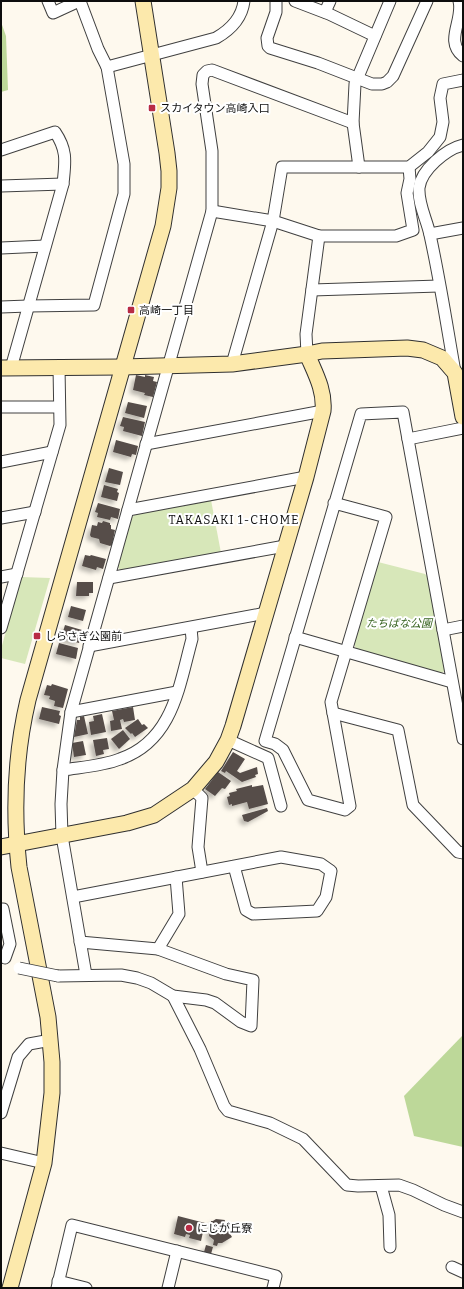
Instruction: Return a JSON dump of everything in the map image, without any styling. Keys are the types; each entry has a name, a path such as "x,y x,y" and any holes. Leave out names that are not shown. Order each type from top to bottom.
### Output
{"street":[{"path":"1,307 94,305 120,214 124,194 124,164 107,67 98,49 80,1 53,14 48,1"},
{"path":"10,1288 44,1163 52,1094 51,1040 48,1017 19,866 15,806 17,768 23,723 122,367 163,226 169,188 169,171 143,1"},
{"path":"107,67 205,42 223,34 237,20 243,8 244,1"},
{"path":"276,1 276,12 267,38 268,46 270,48 318,63 367,83 376,85 387,82 394,73 427,1"},
{"path":"295,1 325,12 375,36"},
{"path":"325,12 330,1"},
{"path":"359,167 353,123 356,78 390,1"},
{"path":"459,1 463,13 455,42 457,50 463,56"},
{"path":"86,975 62,836 60,804 63,770 71,712 212,211 212,151 202,84 203,75 206,71 212,70 353,123"},
{"path":"232,364 273,221 282,167 409,167 428,152 440,138 443,122 440,98 443,84 463,80"},
{"path":"1,150 55,132 64,149 65,161 63,184 28,306 6,368 232,364 322,351 407,348 423,350 442,358 455,373"},
{"path":"463,146 458,146 445,154 427,170 420,186 419,197 430,234 463,417"},
{"path":"212,211 273,221 319,236 396,236 413,230 407,193 410,179 409,167"},
{"path":"1,186 63,184"},
{"path":"430,234 463,228"},
{"path":"1,848 127,824 163,810 193,789 216,762 228,740 306,477 323,411 321,385 307,354 306,334 319,236"},
{"path":"1,248 45,246"},
{"path":"312,290 439,286"},
{"path":"1,628 60,425 59,367"},
{"path":"1,406 59,407"},
{"path":"146,444 323,411"},
{"path":"334,503 386,517 331,702 350,806 345,810 308,800 283,750 275,744 265,741 334,503 361,414 403,412 463,740"},
{"path":"408,439 463,428"},
{"path":"1,462 52,452"},
{"path":"128,510 306,477"},
{"path":"1,518 35,512"},
{"path":"109,578 285,546"},
{"path":"1,577 17,574"},
{"path":"89,646 266,613"},
{"path":"443,630 463,626"},
{"path":"63,770 108,763 121,759 136,752 159,732 167,719 177,692 192,639 191,628"},
{"path":"295,637 452,682"},
{"path":"71,712 177,692"},
{"path":"333,713 398,730 413,805 458,852 463,853"},
{"path":"228,740 268,758 281,806"},
{"path":"193,789 202,798 198,847 202,872"},
{"path":"73,897 176,877 281,857 321,864 331,870 326,897 316,911 253,914 246,910 234,866"},
{"path":"158,949 179,914 176,877"},
{"path":"1,909 3,909 10,944 3,956 19,968 58,976 121,975 137,978 151,983 173,996 206,1000 215,1004 241,1022 251,1026 253,980 226,974 158,949 80,942"},
{"path":"173,996 200,1049 224,1106 228,1111 270,1123 303,1139 347,1185 399,1185 463,1212"},
{"path":"1,1113 18,1057 29,1044 51,1040"},
{"path":"1,1153 44,1163"},
{"path":"381,1186 389,1215 390,1247"},
{"path":"86,1288 58,1284 72,1225 276,1276 273,1288"},
{"path":"168,1288 177,1252"},
{"path":"452,1268 463,1272"}],"green space":[{"path":"1,22 6,36 8,90 1,92"},
{"path":"211,500 221,553 121,571 117,566 131,518 136,514"},
{"name":"たちばな公園","path":"378,562 425,574 428,577 446,670 440,674 357,651 354,644"},
{"path":"21,577 50,578 25,664 1,658 1,649"},
{"path":"463,1035 463,1147 414,1136 404,1096"}],"building":[{"path":"136,375 154,377 153,381 157,382 153,397 133,390"},
{"path":"128,402 147,406 144,418 125,413"},
{"path":"123,417 145,422 142,436 123,431 124,427 120,426"},
{"path":"116,440 138,446 136,455 132,454 131,457 113,452"},
{"path":"109,468 123,472 120,485 105,482"},
{"path":"104,485 118,489 117,492 119,493 117,501 101,497"},
{"path":"98,503 120,509 118,519 111,517 110,520 97,517 98,513 95,512"},
{"path":"103,521 110,523 111,529 115,530 112,545 110,546 100,543 99,539 91,537 90,535 92,525 97,526 98,522 102,523"},
{"path":"85,555 106,559 103,569 97,567 96,570 82,566"},
{"path":"77,582 93,582 93,593 89,593 89,596 76,596"},
{"path":"71,606 86,610 83,621 68,617"},
{"path":"65,625 82,630 79,643 61,638"},
{"path":"59,643 78,648 76,659 56,654"},
{"path":"52,684 68,689 63,708 54,706 55,701 49,699 50,696 44,695 47,685 51,686"},
{"path":"42,707 60,711 59,715 61,716 59,724 39,719"},
{"path":"133,707 135,720 124,722 123,719 120,720 122,729 111,731 110,721 114,720 112,711"},
{"path":"102,714 106,732 91,735 89,722 94,721 93,716"},
{"path":"84,716 88,734 74,737 77,720 80,720 80,717"},
{"path":"138,719 142,725 144,724 148,728 135,737 125,728"},
{"path":"123,730 130,739 119,749 111,739"},
{"path":"107,738 109,749 103,750 104,754 96,756 93,740"},
{"path":"83,741 86,755 74,757 72,743"},
{"path":"233,752 245,759 237,771 240,773 257,767 258,774 255,775 256,777 242,782 226,771 225,773 221,771"},
{"path":"218,772 231,781 225,789 222,788 215,796 205,789"},
{"path":"252,785 252,787 263,785 268,804 249,809 247,802 232,806 232,804 229,805 227,797 230,796 229,793 237,791 236,789"},
{"path":"267,808 268,811 248,822 244,821 242,815"},
{"name":"にじが丘寮","path":"178,1216 205,1223 201,1241 189,1238 190,1235 186,1234 185,1237 174,1234"},
{"path":"216,1219 225,1220 224,1224 232,1237 222,1243 218,1243 217,1246 213,1245 214,1240 209,1236 211,1221"},
{"path":"206,1245 213,1247 211,1254 204,1252"}],"place":[{"name":"スカイタウン高崎入口","path":"152,108"},
{"name":"高崎一丁目","path":"131,310"},
{"name":"しらさぎ公園前","path":"37,636"},
{"name":"にじが丘寮","path":"189,1228"}],"district":[{"name":"TAKASAKI 1-CHOME","path":"234,520"}]}
